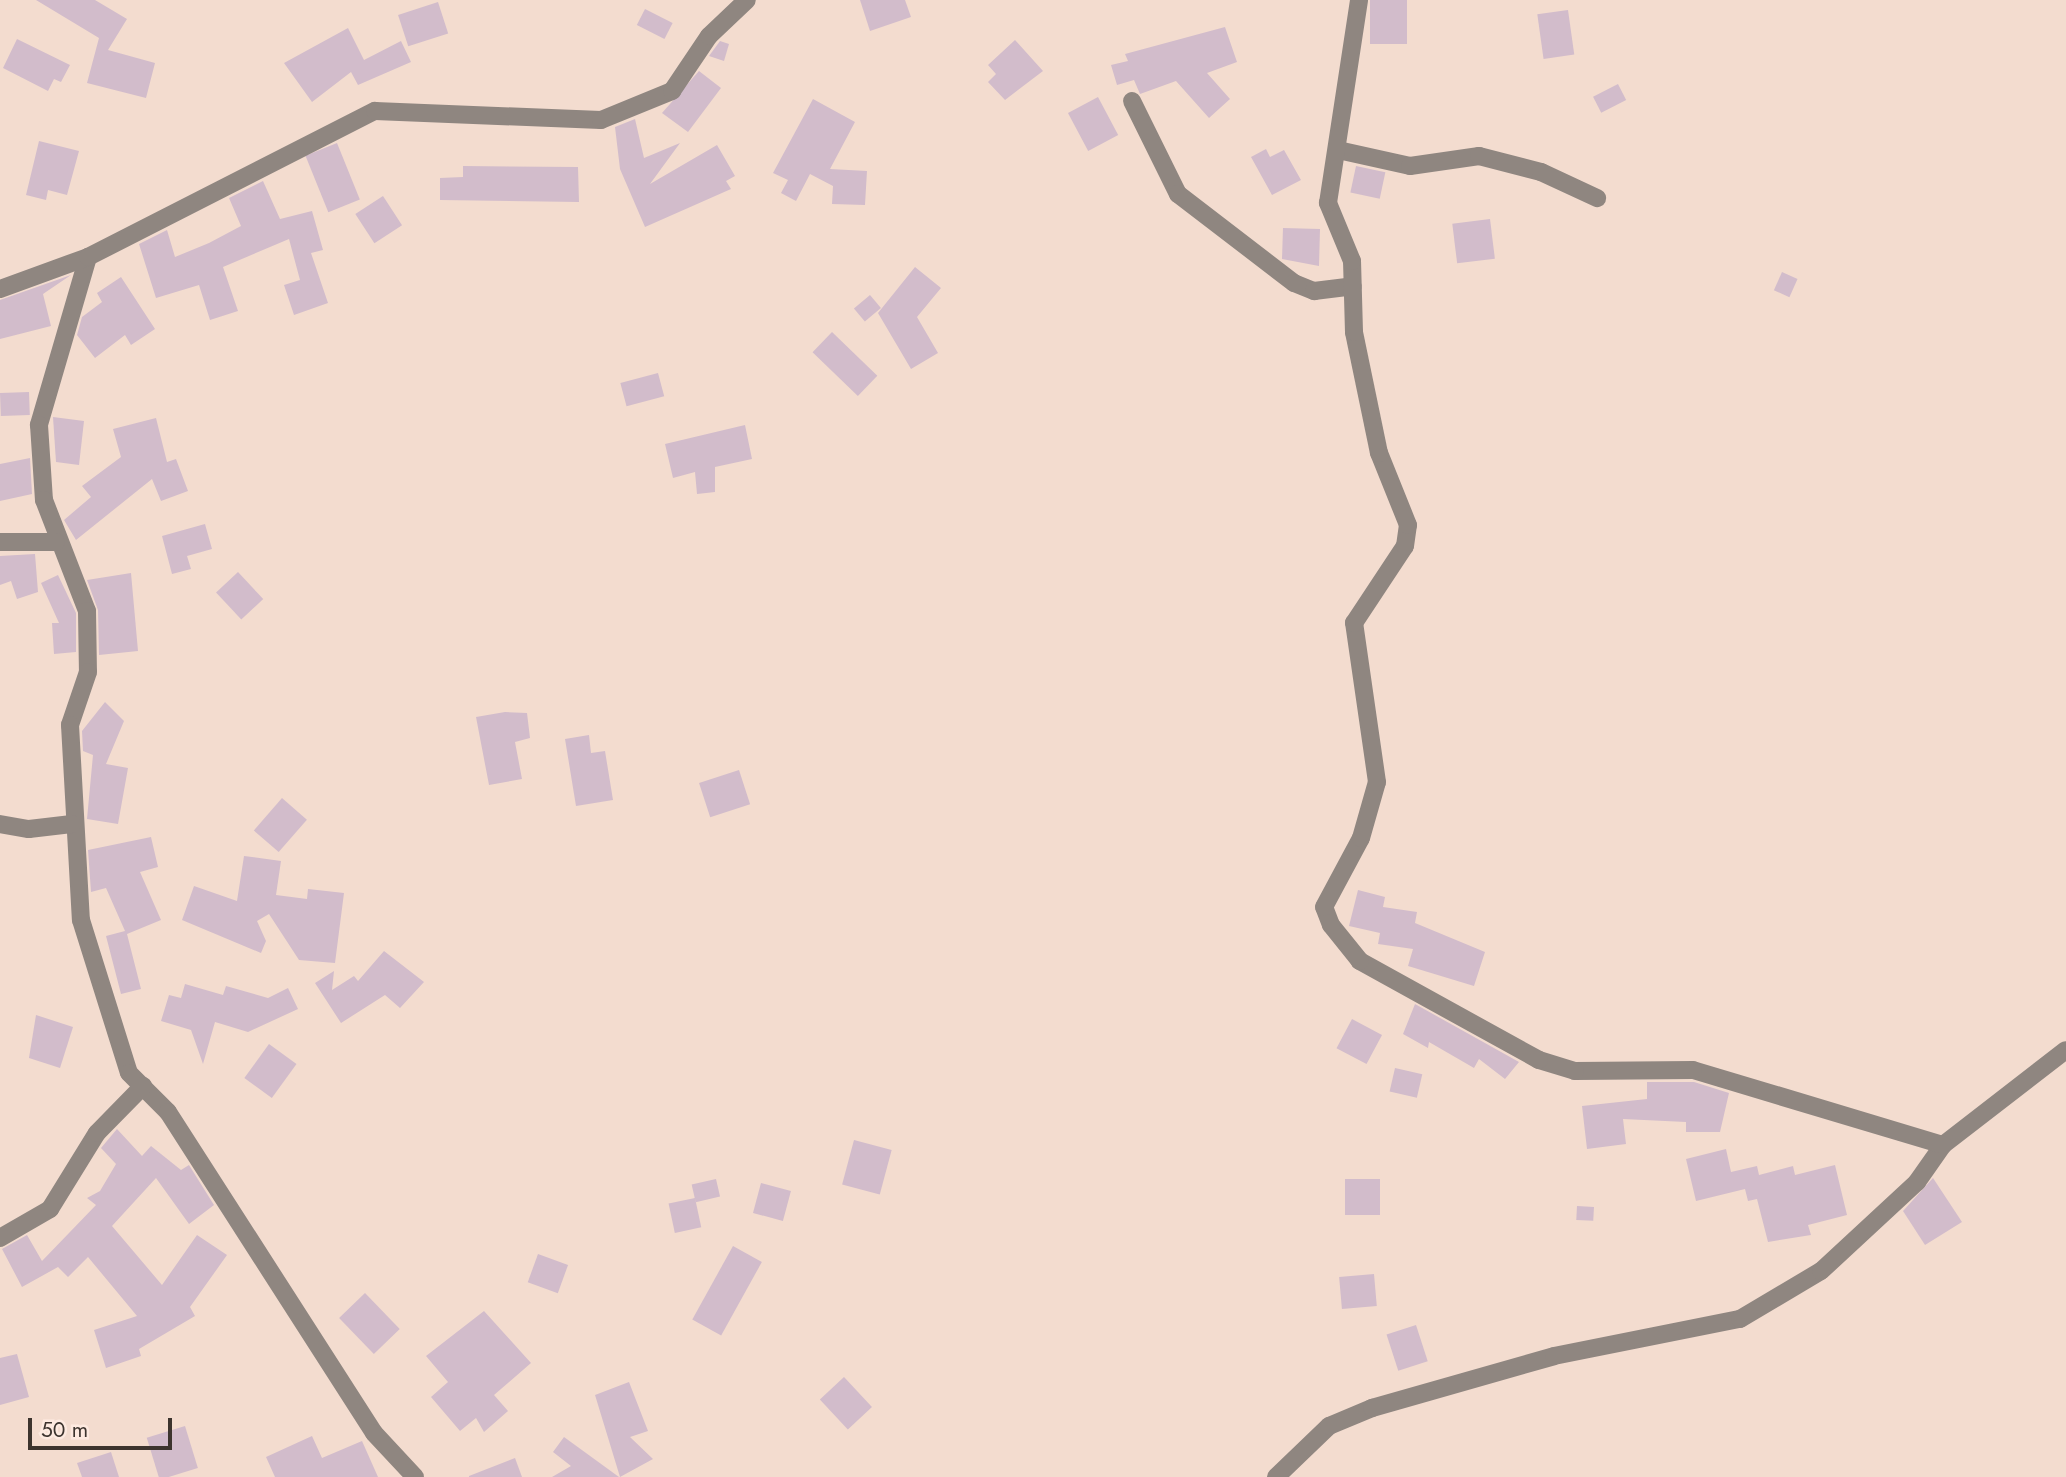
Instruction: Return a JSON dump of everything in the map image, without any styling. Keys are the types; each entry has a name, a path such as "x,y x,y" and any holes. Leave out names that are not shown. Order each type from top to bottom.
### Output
{"street":[{"path":"0,289 88,257 376,111 601,120 671,91 709,36 747,0"},
{"path":"1359,0 1328,203 1352,261 1354,332 1379,453 1408,525 1405,546 1354,623 1377,782 1361,838 1324,907 1331,925 1360,961 1538,1060 1575,1071 1693,1070 1943,1145"},
{"path":"1132,101 1178,194 1294,283 1314,291 1353,286"},
{"path":"1338,150 1410,166 1479,156 1541,172 1597,198"},
{"path":"88,257 39,425 44,500 56,542 75,570 87,611 88,672 70,725 72,824 81,920 130,1073 168,1112 374,1433 415,1477"},
{"path":"0,542 56,542"},
{"path":"0,824 29,829 72,824"},
{"path":"1276,1477 1329,1426 1372,1408 1554,1356 1740,1319 1821,1271 1917,1182 1943,1145 2066,1049"},
{"path":"0,1238 50,1209 97,1133 143,1086"}],"building":[{"path":"36,0 95,0 127,19 108,50 155,63 146,98 87,83 99,38"},
{"path":"860,0 905,0 911,17 870,31"},
{"path":"1370,0 1407,0 1407,44 1370,44"},
{"path":"438,2 448,33 408,46 398,15"},
{"path":"645,9 673,23 664,39 637,25"},
{"path":"1568,10 1574,55 1544,59 1537,14"},
{"path":"1225,27 1237,62 1207,73 1230,99 1209,118 1176,81 1140,94 1134,80 1117,85 1111,65 1128,61 1125,54"},
{"path":"348,28 364,60 401,41 411,62 358,85 351,72 312,102 284,63"},
{"path":"17,39 70,65 61,82 54,79 48,91 3,68"},
{"path":"1015,40 1043,71 1005,100 988,82 996,74 988,65"},
{"path":"720,41 729,44 724,61 709,56"},
{"path":"699,71 721,88 688,132 662,113"},
{"path":"1618,84 1626,100 1601,113 1593,97"},
{"path":"1098,97 1118,135 1088,151 1068,113"},
{"path":"813,99 855,122 830,169 867,171 865,205 832,204 833,186 810,174 796,201 781,193 788,180 773,173"},
{"path":"635,119 644,158 680,143 650,184 717,145 735,176 726,181 731,189 645,227 620,169 615,127"},
{"path":"39,141 79,151 67,195 48,190 46,200 26,195"},
{"path":"337,143 360,200 328,212 305,156"},
{"path":"1266,149 1270,157 1284,150 1301,180 1272,195 1251,157"},
{"path":"463,166 578,167 579,202 440,200 440,178 463,177"},
{"path":"1356,166 1385,172 1380,199 1350,192"},
{"path":"263,181 280,219 312,211 323,250 311,253 328,303 294,315 284,285 300,280 289,239 223,267 238,311 210,320 199,285 156,298 139,244 167,230 175,257 209,243 241,226 229,198"},
{"path":"383,196 402,225 374,243 355,214"},
{"path":"1490,219 1495,259 1457,263 1452,224"},
{"path":"1283,228 1320,229 1319,266 1282,259"},
{"path":"915,267 941,288 917,317 938,353 911,369 878,313"},
{"path":"1782,272 1798,279 1789,297 1774,290"},
{"path":"71,275 43,294 51,326 0,339 0,300"},
{"path":"121,277 155,329 131,345 125,335 95,358 77,335 82,317 102,302 97,293"},
{"path":"870,295 881,308 865,322 854,308"},
{"path":"832,332 877,376 858,396 813,352"},
{"path":"658,373 664,396 627,406 620,383"},
{"path":"29,392 30,415 1,416 0,393"},
{"path":"53,417 84,421 79,465 56,462"},
{"path":"156,418 167,462 176,459 188,491 161,501 152,479 76,540 64,520 91,497 82,486 121,457 113,429"},
{"path":"745,425 752,459 715,467 715,492 697,494 695,472 673,478 665,444"},
{"path":"30,458 32,494 0,501 0,464"},
{"path":"205,524 212,549 187,556 191,569 172,574 162,536"},
{"path":"35,554 38,592 17,599 11,581 0,585 0,556"},
{"path":"238,572 263,599 241,620 216,592"},
{"path":"131,573 138,651 99,655 98,610 87,580"},
{"path":"58,575 76,613 76,652 54,654 52,623 59,623 41,583"},
{"path":"105,702 124,721 106,764 128,768 118,824 87,819 93,755 83,751 82,731"},
{"path":"505,712 527,713 530,738 515,742 522,779 489,785 476,717"},
{"path":"589,735 591,753 605,751 613,800 576,806 565,739"},
{"path":"739,770 750,804 710,817 699,783"},
{"path":"282,798 307,820 279,852 254,830"},
{"path":"151,837 158,867 140,872 161,920 127,934 141,989 121,994 106,936 125,931 106,888 91,892 88,850"},
{"path":"244,856 281,861 276,895 307,899 308,889 344,893 335,963 299,960 269,914 257,921 266,941 261,953 182,920 194,886 237,901"},
{"path":"1358,890 1385,897 1383,907 1417,912 1415,923 1485,952 1474,986 1408,966 1413,949 1378,944 1380,933 1349,926"},
{"path":"384,951 424,982 400,1008 385,995 341,1023 315,983 334,971 332,990 354,976 358,981"},
{"path":"185,984 223,995 226,986 268,998 288,988 298,1009 248,1032 215,1022 203,1064 191,1030 161,1021 169,995 181,998"},
{"path":"1415,1004 1519,1062 1505,1079 1479,1059 1474,1068 1429,1042 1428,1048 1403,1034"},
{"path":"36,1015 73,1027 60,1068 29,1058"},
{"path":"1352,1019 1382,1035 1367,1064 1337,1048"},
{"path":"269,1044 297,1064 272,1098 244,1078"},
{"path":"1395,1068 1422,1074 1417,1098 1390,1091"},
{"path":"1647,1082 1694,1082 1729,1093 1720,1132 1686,1132 1686,1122 1623,1119 1626,1144 1587,1149 1582,1106 1647,1099"},
{"path":"117,1129 142,1156 151,1146 181,1170 189,1165 214,1205 189,1224 156,1178 112,1226 162,1285 197,1235 227,1255 190,1307 195,1316 139,1349 141,1356 106,1368 94,1330 137,1316 88,1257 68,1277 58,1267 22,1287 2,1249 27,1235 42,1261 96,1205 87,1198 100,1191 116,1164 101,1148"},
{"path":"854,1140 892,1150 880,1195 842,1184"},
{"path":"1726,1149 1731,1172 1757,1166 1759,1175 1793,1166 1795,1175 1835,1165 1847,1215 1808,1225 1811,1235 1768,1242 1757,1199 1748,1201 1745,1189 1696,1201 1686,1159"},
{"path":"1933,1178 1962,1222 1925,1245 1903,1211"},
{"path":"716,1179 720,1197 696,1202 692,1185"},
{"path":"1345,1179 1380,1179 1380,1215 1345,1215"},
{"path":"761,1183 791,1191 783,1221 753,1213"},
{"path":"695,1198 701,1227 675,1233 669,1204"},
{"path":"1577,1206 1594,1207 1593,1221 1576,1220"},
{"path":"733,1246 762,1262 721,1335 692,1319"},
{"path":"538,1254 568,1265 558,1293 528,1282"},
{"path":"1374,1274 1377,1306 1342,1309 1339,1277"},
{"path":"365,1293 400,1329 374,1354 339,1318"},
{"path":"484,1311 531,1363 494,1395 508,1411 484,1432 476,1418 460,1431 431,1397 448,1382 426,1356"},
{"path":"1416,1325 1428,1361 1398,1371 1387,1335"},
{"path":"17,1354 29,1397 0,1405 0,1358"},
{"path":"844,1377 872,1407 848,1429 820,1400"},
{"path":"629,1382 648,1431 630,1437 653,1459 620,1477 595,1395"},
{"path":"185,1426 198,1468 169,1477 159,1477 147,1438"},
{"path":"312,1436 322,1458 362,1441 378,1477 275,1477 266,1457"},
{"path":"564,1437 619,1477 552,1477 571,1466 553,1452"},
{"path":"111,1452 119,1477 82,1477 77,1463"},
{"path":"515,1458 522,1477 469,1477 469,1476"}]}
